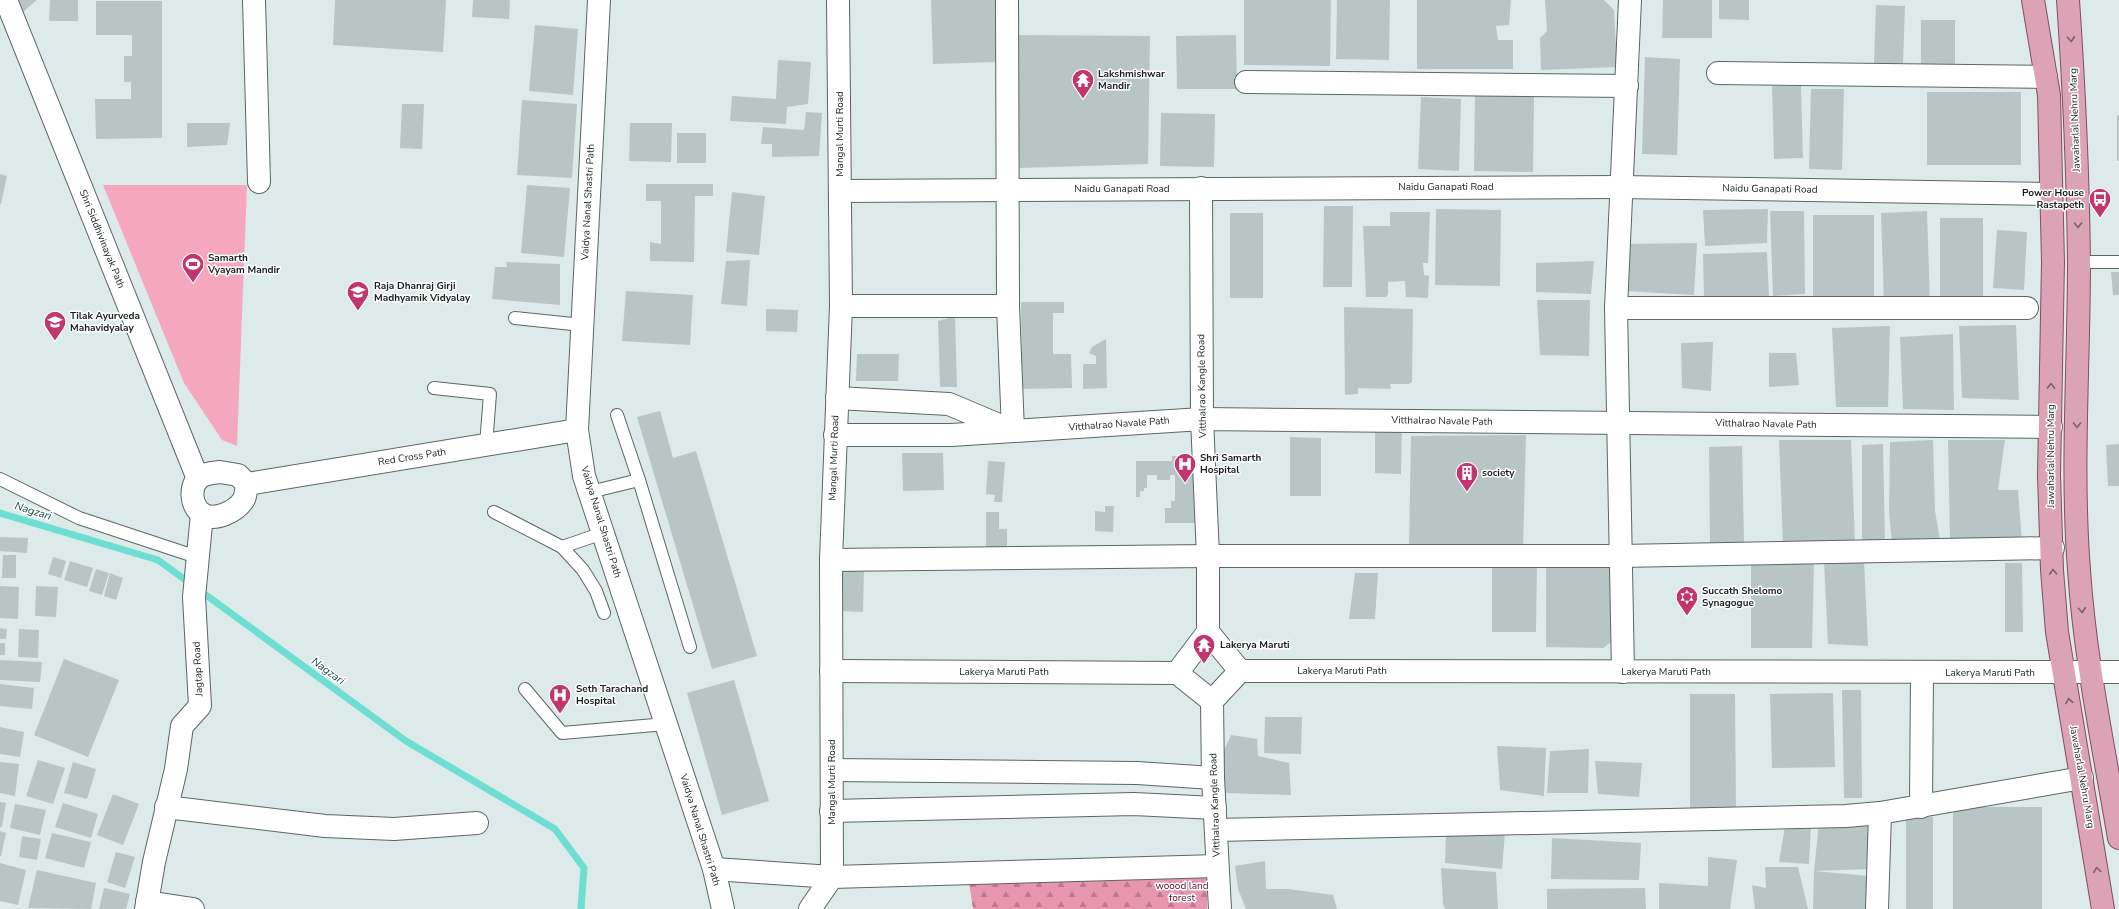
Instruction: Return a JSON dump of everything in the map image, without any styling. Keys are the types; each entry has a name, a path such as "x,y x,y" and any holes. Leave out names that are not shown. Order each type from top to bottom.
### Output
{"main road":[{"name":"Jawaharlal Nehru Marg","path":"2033,0 2049,94 2053,262 2049,474 2053,548 2052,570 2057,624 2064,673 2103,909"},
{"name":"Jawaharlal Nehru Marg","path":"2068,0 2075,94 2079,262 2076,474 2078,568 2084,629 2119,838"}],"street":[{"path":"254,0 258,182"},
{"name":"Vaidya Nanal Shastri Path","path":"599,0 577,430 584,476 714,869 723,909"},
{"name":"Mangal Murti Road","path":"832,877 831,560 841,306 838,0"},
{"path":"837,398 949,404 1013,431 1008,306 1006,0"},
{"path":"1623,672 1616,308 1620,186 1627,86 1630,0"},
{"name":"Shri Siddhivinayak Path","path":"4,5 198,479"},
{"path":"1718,73 2046,77"},
{"path":"1246,82 1627,86"},
{"name":"Naidu Ganapati Road","path":"840,190 1620,186 2051,194"},
{"name":"Vitthalrao Kangle Road","path":"1201,188 1202,419 1208,556 1208,632"},
{"path":"841,306 1008,306"},
{"path":"1616,308 2027,308"},
{"name":"Vitthalrao Navale Path","path":"835,435 951,435 1202,419 2051,426"},
{"name":"Red Cross Path","path":"247,484 577,430"},
{"path":"220,472 238,475 247,484 244,499 229,513 211,517 202,514 193,504 192,491 198,479 207,474 220,472"},
{"name":"Jagtap Road","path":"147,906 166,806 176,769 182,726 200,706 194,597 202,514"},
{"path":"831,560 1208,556 1620,556 2053,548"},
{"path":"1208,632 1240,671 1212,701 1176,673 1208,632"},
{"name":"Lakerya Maruti Path","path":"831,671 1176,673"},
{"name":"Lakerya Maruti Path","path":"1240,671 1922,673 2119,672"},
{"path":"1921,806 1922,673"},
{"name":"Vitthalrao Kangle Road","path":"1212,701 1213,778 1220,909"},
{"path":"832,770 1137,773 1213,778"},
{"path":"1216,830 1838,817 1880,813 2082,778"},
{"path":"832,811 1134,804 1215,808"},
{"path":"166,806 325,826 394,828 477,823"},
{"path":"1877,909 1880,813"},
{"path":"714,869 832,877 1217,866"},
{"path":"810,909 832,877"},
{"path":"147,906 193,909"}],"lane":[{"path":"2079,262 2119,262"},
{"path":"515,318 582,325"},
{"path":"434,388 490,394 486,445"},
{"path":"617,415 690,647"},
{"path":"0,479 79,518 196,566"},
{"path":"590,492 638,480"},
{"path":"494,512 562,547 583,570 596,591 604,613"},
{"path":"562,547 603,533"},
{"path":"525,688 562,732 666,724"}],"green space":[{"name":"woood land forest","path":"1207,873 1207,909 973,909 969,882"}],"shaded area":[{"name":"Samarth Vyayam Mandir","path":"103,185 247,185 237,446 222,440 184,383"}],"building":[{"path":"10,0 37,0 18,16"},
{"path":"50,0 78,0 78,21 49,21"},
{"path":"335,0 446,0 443,52 333,45"},
{"path":"473,0 510,0 509,19 472,17"},
{"path":"931,0 996,0 996,62 933,64"},
{"path":"1244,0 1331,0 1330,66 1244,65"},
{"path":"1337,0 1390,0 1389,60 1336,59"},
{"path":"1417,0 1511,0 1509,25 1496,26 1498,40 1513,40 1513,69 1417,69"},
{"path":"1545,0 1604,0 1614,10 1617,67 1541,70 1540,38 1547,31"},
{"path":"1663,0 1712,0 1712,38 1662,38"},
{"path":"1719,0 1749,0 1749,20 1719,19"},
{"path":"96,1 162,1 162,138 96,139 95,99 131,99 131,82 124,82 124,56 132,56 132,35 96,35"},
{"path":"1876,5 1905,6 1903,63 1874,63"},
{"path":"1921,20 1955,20 1955,67 1921,67"},
{"path":"535,25 578,29 573,95 529,91"},
{"name":"Lakshmishwar Mandir","path":"1017,35 1150,36 1148,164 1019,168"},
{"path":"1236,35 1237,89 1177,89 1176,36"},
{"path":"1645,57 1680,59 1677,155 1642,154"},
{"path":"778,60 811,62 808,104 787,107 786,124 730,121 732,96 776,99"},
{"path":"1772,86 1801,86 1803,158 1774,159"},
{"path":"1811,89 1844,89 1842,170 1809,169"},
{"path":"1927,92 2021,92 2021,165 1927,165"},
{"path":"1475,94 1534,95 1533,172 1474,171"},
{"path":"1421,97 1461,99 1459,171 1418,169"},
{"path":"522,100 577,104 572,178 517,175"},
{"path":"402,104 424,104 422,149 400,148"},
{"path":"806,112 822,113 819,156 772,157 772,144 761,144 763,127 804,130"},
{"path":"1161,113 1215,114 1214,167 1160,166"},
{"path":"2117,115 2119,115 2119,161 2117,161"},
{"path":"187,123 230,123 227,145 187,147"},
{"path":"630,123 672,123 671,162 629,161"},
{"path":"677,133 706,133 706,163 677,163"},
{"path":"0,174 7,176 1,204 0,204"},
{"path":"646,184 713,184 713,196 695,196 694,262 650,261 650,242 661,244 661,201 646,201"},
{"path":"527,185 570,188 564,257 521,253"},
{"path":"732,192 765,196 759,255 726,252"},
{"path":"1324,206 1353,206 1352,287 1323,287"},
{"path":"1436,209 1501,210 1500,286 1435,285"},
{"path":"1768,209 1767,243 1705,246 1703,210"},
{"path":"1770,211 1804,211 1805,294 1773,296"},
{"path":"1927,211 1930,302 1884,304 1881,213"},
{"path":"1390,212 1430,212 1428,263 1423,263 1424,275 1429,276 1428,298 1406,297 1405,281 1388,282 1388,294 1386,297 1366,297 1363,226 1390,226"},
{"path":"1230,213 1263,213 1263,298 1230,298"},
{"path":"1813,215 1874,215 1874,301 1813,301"},
{"path":"1940,218 1983,218 1983,302 1940,302"},
{"path":"1997,230 2027,232 2024,290 1993,288"},
{"path":"1697,243 1694,295 1625,291 1626,244"},
{"path":"1767,252 1769,298 1704,296 1703,254"},
{"path":"750,260 747,306 721,304 726,261"},
{"path":"1594,261 1591,294 1536,292 1536,263"},
{"path":"506,262 560,264 560,305 492,299 495,267 507,267"},
{"path":"2111,272 2119,272 2119,295 2113,295"},
{"path":"626,291 693,295 690,345 622,341"},
{"path":"1537,300 1590,300 1589,356 1540,355"},
{"path":"1021,302 1064,302 1064,313 1053,313 1053,354 1071,354 1072,388 1022,389"},
{"path":"1344,307 1413,309 1412,382 1409,384 1390,384 1391,389 1358,388 1358,394 1345,395"},
{"path":"766,309 798,310 797,332 766,331"},
{"path":"955,316 957,387 940,387 938,321"},
{"path":"2016,325 2019,400 1962,398 1959,326"},
{"path":"1890,326 1888,407 1836,407 1832,328"},
{"path":"1953,334 1954,410 1903,409 1900,337"},
{"path":"1106,339 1107,388 1083,389 1083,364 1096,364 1096,356 1089,353 1092,347"},
{"path":"1713,342 1711,391 1682,388 1681,343"},
{"path":"1769,353 1796,353 1799,385 1769,387"},
{"path":"857,354 899,354 898,381 856,381"},
{"path":"660,411 673,458 696,451 757,656 712,669 637,417"},
{"path":"1375,430 1402,430 1401,474 1375,473"},
{"name":"society","path":"1526,435 1523,550 1409,551 1411,436"},
{"path":"1290,437 1321,438 1321,496 1290,496"},
{"path":"1779,440 1851,440 1855,542 1783,545"},
{"path":"1933,440 1935,511 1941,545 1892,544 1889,512 1890,442"},
{"path":"1948,440 2005,440 1998,490 2018,490 2022,542 1950,540"},
{"path":"1883,444 1885,543 1862,544 1862,445"},
{"path":"2119,444 2119,486 2108,486 2106,445"},
{"path":"1742,446 1744,542 1710,543 1709,447"},
{"path":"902,453 943,453 944,490 903,491"},
{"path":"1172,456 1184,456 1184,462 1196,462 1198,523 1165,523 1165,508 1171,508 1171,501 1175,501 1175,475 1170,475 1170,480 1157,480 1157,475 1147,475 1147,488 1144,488 1144,491 1140,491 1140,497 1136,497 1136,461 1172,461"},
{"path":"988,461 1005,462 1002,502 994,502 995,495 986,494"},
{"path":"1105,506 1114,506 1113,532 1095,531 1095,511 1105,512"},
{"path":"986,512 999,512 999,529 1007,529 1007,550 986,550"},
{"path":"0,537 28,538 27,553 0,551"},
{"path":"3,555 16,555 16,578 2,578"},
{"path":"53,557 66,561 61,578 48,574"},
{"path":"70,561 93,568 87,587 64,580"},
{"path":"1492,561 1537,562 1536,632 1492,632"},
{"path":"1824,561 1864,561 1868,646 1828,644"},
{"path":"1751,562 1814,564 1812,648 1751,648"},
{"path":"1619,563 1613,641 1603,648 1546,647 1546,565"},
{"path":"2005,563 2022,563 2023,632 2005,632"},
{"path":"842,567 864,568 863,612 841,611"},
{"path":"96,569 109,573 102,595 89,591"},
{"path":"110,573 123,578 116,600 104,596"},
{"path":"1355,573 1378,573 1375,619 1349,619"},
{"path":"0,586 19,587 18,619 0,618"},
{"path":"36,586 58,587 56,617 35,616"},
{"path":"0,628 7,629 6,639 0,639"},
{"path":"19,629 39,630 38,658 18,657"},
{"path":"0,643 5,643 5,655 0,655"},
{"path":"64,659 119,680 88,757 34,735"},
{"path":"0,660 42,662 40,682 0,680"},
{"path":"734,680 769,801 722,815 687,693"},
{"path":"0,684 34,688 32,709 0,706"},
{"path":"1842,690 1861,690 1862,798 1844,798"},
{"path":"1833,693 1835,767 1772,768 1770,694"},
{"path":"1690,694 1735,694 1736,810 1690,812"},
{"path":"1265,717 1302,717 1301,754 1264,753"},
{"path":"0,727 24,732 20,757 0,754"},
{"path":"1231,735 1257,739 1258,756 1289,763 1291,795 1225,793 1222,755"},
{"path":"1497,746 1546,748 1544,796 1500,790"},
{"path":"1589,749 1588,793 1547,793 1550,751"},
{"path":"38,760 65,768 53,804 26,796"},
{"path":"1595,761 1642,763 1639,797 1598,794"},
{"path":"0,762 19,764 15,796 0,793"},
{"path":"73,762 96,769 87,799 64,793"},
{"path":"113,794 139,804 123,845 97,835"},
{"path":"0,802 6,803 2,827 0,827"},
{"path":"63,803 98,814 91,838 55,827"},
{"path":"15,804 46,810 40,835 10,828"},
{"path":"1953,807 2042,807 2042,909 1953,909"},
{"path":"1906,817 1933,817 1933,909 1906,909"},
{"path":"1819,822 1868,826 1871,869 1814,871"},
{"path":"1811,825 1809,864 1779,862 1785,826"},
{"path":"0,831 6,833 1,856 0,856"},
{"path":"1446,831 1505,833 1502,869 1445,863"},
{"path":"52,833 91,842 84,868 45,858"},
{"path":"22,836 41,839 37,860 19,857"},
{"path":"1552,838 1641,843 1639,880 1551,879"},
{"path":"116,852 135,857 125,888 107,882"},
{"path":"1708,857 1737,860 1730,909 1659,909 1659,883 1708,886"},
{"path":"1265,861 1266,889 1288,889 1333,895 1337,909 1246,909 1238,889 1235,866"},
{"path":"0,863 26,870 18,905 0,901"},
{"path":"1765,867 1798,867 1808,909 1755,909 1752,885 1766,888"},
{"path":"1441,868 1496,872 1498,909 1445,909 1443,904"},
{"path":"37,870 96,883 91,909 28,908"},
{"path":"1814,871 1869,876 1869,909 1813,909"},
{"path":"104,888 130,894 126,909 99,909"},
{"path":"1645,888 1646,909 1547,909 1547,889"}],"waterway":[{"name":"Nagzari","path":"0,513 158,560 406,741 555,829 584,868 581,909"}],"place":[{"name":"Lakshmishwar Mandir","path":"1083,100"},
{"name":"Power House Rastapeth","path":"2100,218"},
{"name":"Samarth Vyayam Mandir","path":"193,284"},
{"name":"Raja Dhanraj Girji Madhyamik Vidyalay","path":"358,312"},
{"name":"Tilak Ayurveda Mahavidyalay","path":"55,342"},
{"name":"Shri Samarth Hospital","path":"1185,484"},
{"name":"society","path":"1467,492"},
{"name":"Succath Shelomo Synagogue","path":"1687,616"},
{"name":"Lakerya Maruti","path":"1204,664"},
{"name":"Seth Tarachand Hospital","path":"560,714"}]}
